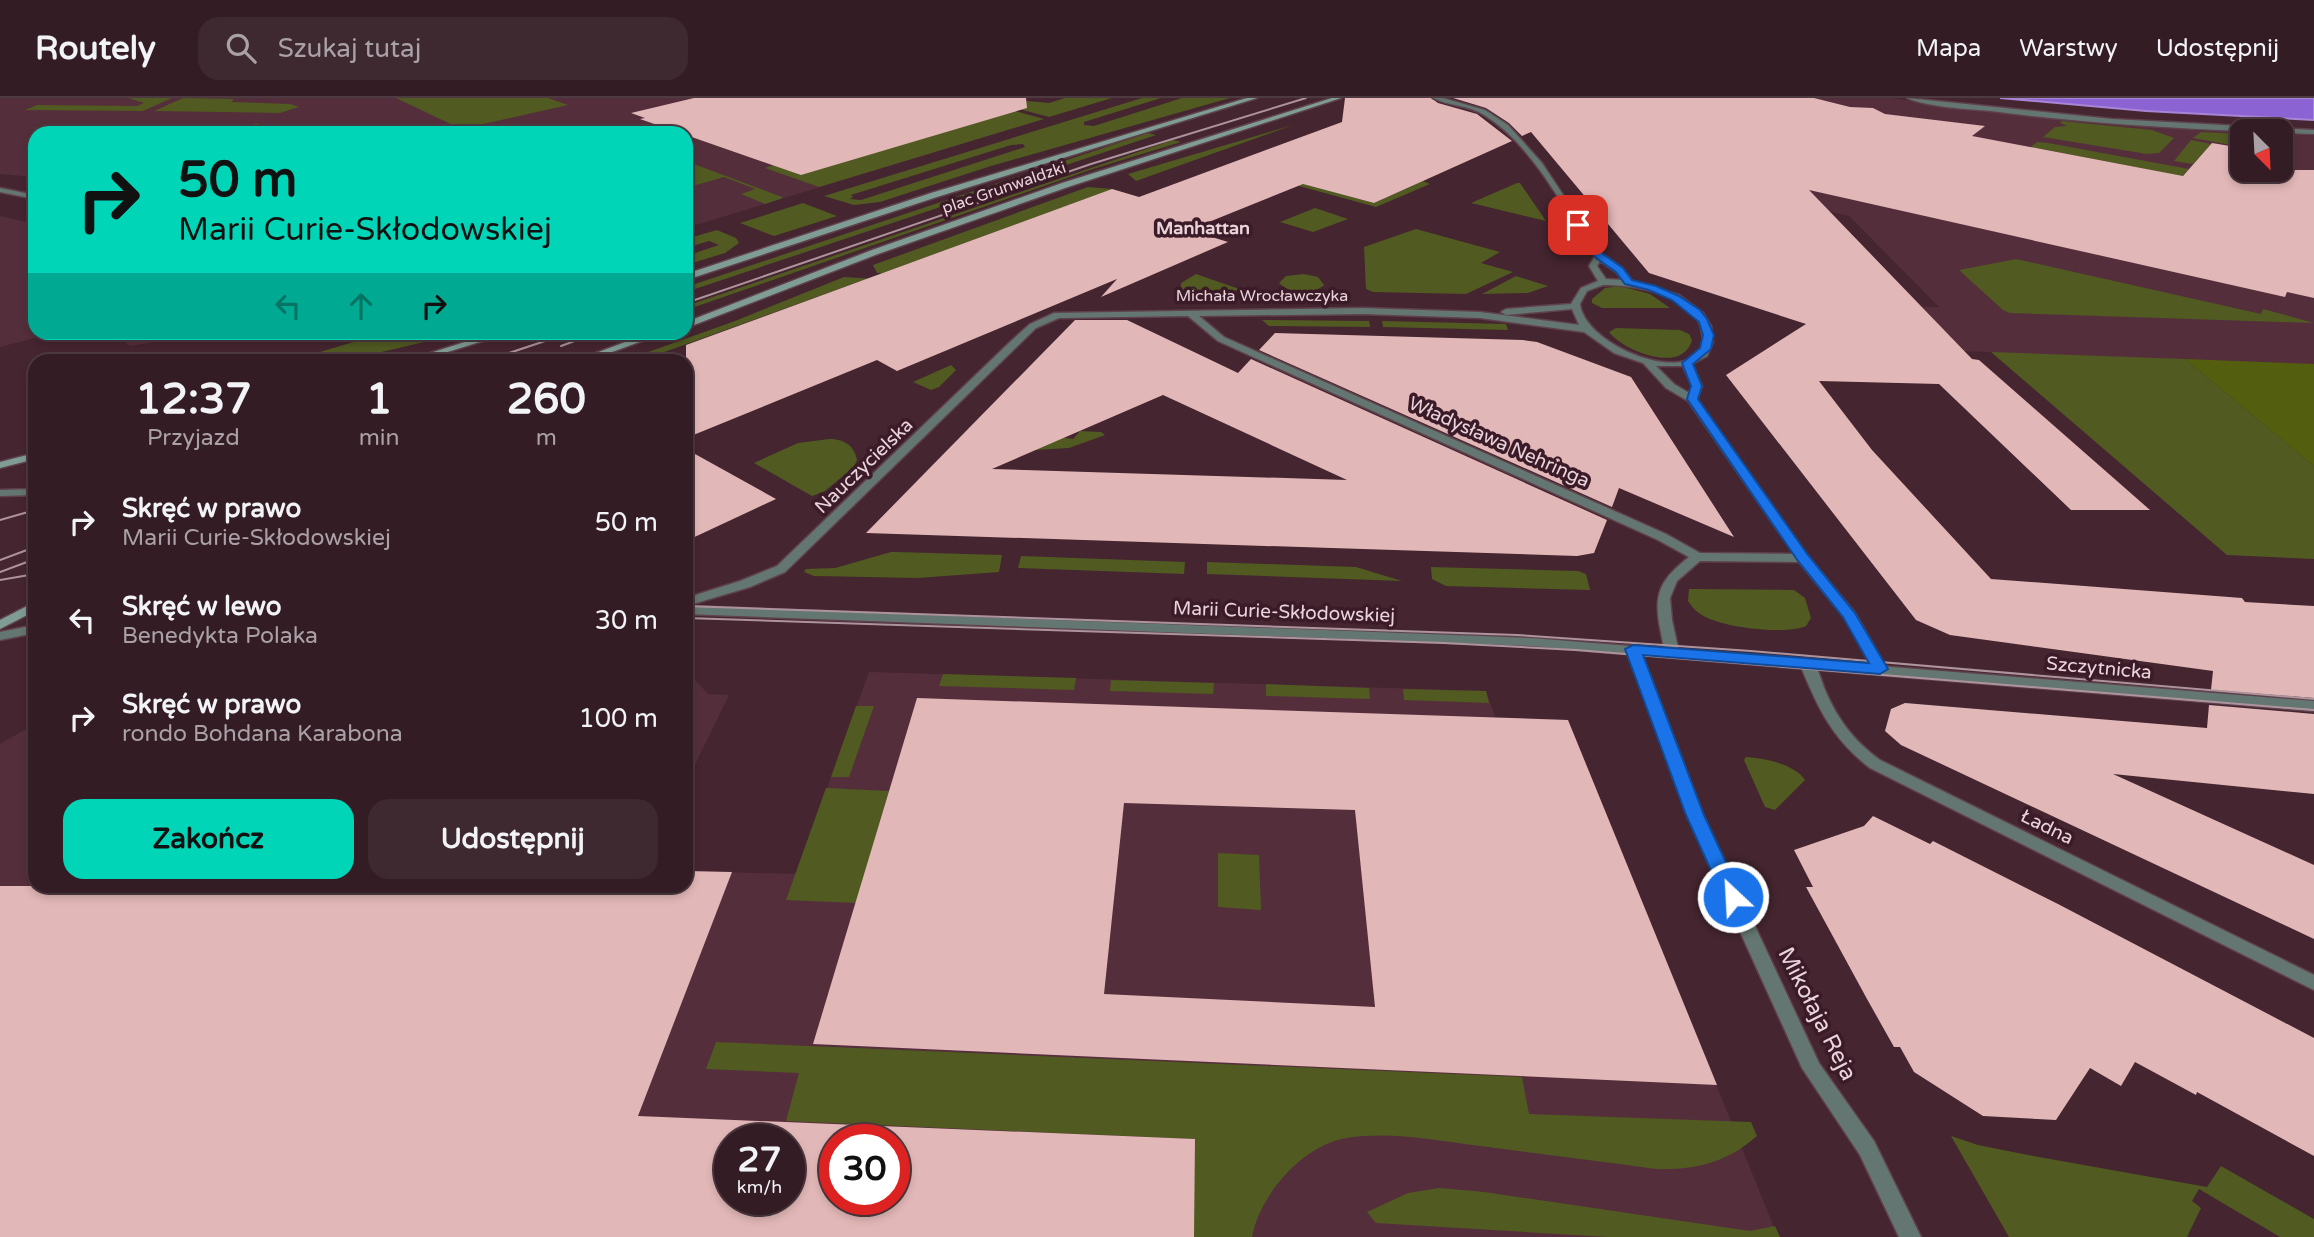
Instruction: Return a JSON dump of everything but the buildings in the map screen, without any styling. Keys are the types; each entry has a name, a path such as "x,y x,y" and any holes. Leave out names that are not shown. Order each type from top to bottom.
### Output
{"main road":[{"name":"plac Grunwaldzki","path":"693,275 934,195 1254,98"},
{"name":"plac Grunwaldzki","path":"693,322 875,252 1052,190 1338,98"},
{"path":"433,354 481,340"},
{"path":"599,354 640,340"},
{"path":"0,465 28,458"},
{"path":"0,625 28,610"}],"street":[{"path":"1436,98 1493,116 1507,127 1539,165 1599,256 1619,270 1629,282"},
{"path":"1910,98 2059,118 2174,127 2314,132"},
{"path":"0,190 28,196"},
{"path":"1599,256 1593,266 1603,282"},
{"path":"1603,282 1629,282 1675,298 1704,321 1708,335 1705,349 1694,360 1668,365 1648,363 1615,349 1586,329 1575,306 1575,299 1583,289 1603,282"},
{"name":"Michała Wrocławczyka","path":"1480,315 1575,306"},
{"name":"Władysława Nehringa","path":"1189,312 1221,339 1662,537 1697,556"},
{"name":"Michała Wrocławczyka","path":"1044,319 1076,314 1363,312 1480,315 1586,329"},
{"name":"Nauczycielska","path":"693,600 745,584 781,569 1013,344 1044,319"},
{"path":"1648,363 1670,386 1692,399 1803,558 1850,616 1880,669"},
{"path":"1687,363 1697,386 1692,399"},
{"path":"0,493 28,492"},
{"path":"1672,652 1662,603 1667,584 1675,573 1697,556 1803,558"},
{"name":"Marii Curie-Skłodowskiej","path":"693,610 1442,637 1880,669"},
{"path":"0,636 28,630"},
{"name":"Mikołaja Reja","path":"1633,649 1695,815 1812,1068 1867,1148 1910,1237"},
{"name":"Ładna","path":"1806,662 1837,731 1853,750 1875,764 2314,983"},
{"name":"Szczytnicka","path":"1880,669 2314,705"}],"shaded area":[{"path":"0,98 954,98 1044,119 693,226 693,126 28,126 28,176 0,174"},
{"path":"1464,98 1890,98 2086,123 2230,132 2230,182 2293,182 2293,135 2314,136 2314,559 2227,555 1991,352 1833,347 1800,304 1939,307 1849,216 1731,189 1526,124"},
{"path":"2000,98 2314,98 2314,120 2146,111"},
{"path":"0,216 28,222 28,340 0,347"},
{"path":"122,340 168,340 130,346"},
{"path":"869,672 1486,691 1495,717 1568,720 1778,1237 0,1237 0,744 28,728 28,893 693,893 693,871 796,874"},
{"path":"693,680 708,694 729,695 693,769"}],"green space":[{"path":"128,98 172,98 143,111 25,110 37,105 137,106 144,103"},
{"path":"183,98 234,99 231,102 290,104 299,107 280,113 154,111"},
{"path":"396,98 548,98 568,105 474,126 455,126"},
{"path":"968,98 1044,119 819,187 765,168"},
{"path":"993,98 1049,103 1065,98 1112,98 1049,117 992,102"},
{"path":"1142,98 1161,98 1084,122 1084,125 1094,126 1182,98 1230,98 991,166 880,202 854,205 824,196","holes":["1023,144 1025,147 861,200 850,199 853,197 851,195 1011,145"]},
{"path":"2062,121 2152,130 2174,138 2159,153 2147,154 2043,137 2055,127 2067,126 2060,123"},
{"path":"1293,125 1136,181 1128,174"},
{"path":"2201,132 2230,133 2230,145 2193,138"},
{"path":"1148,133 1156,135 693,290 693,285"},
{"path":"1173,140 1181,142 1093,169 693,308 693,304"},
{"path":"2191,140 2211,144 2193,164 2174,161"},
{"path":"2037,142 2189,169 2182,176 2037,148 2027,150"},
{"path":"693,164 783,198 765,204 741,194 755,189 724,177 693,186"},
{"path":"1282,178 1374,203 1423,181 1430,184 1376,207 1277,180"},
{"path":"1520,183 1546,221 1471,203"},
{"path":"1088,187 1113,189 883,273 877,273 873,265"},
{"path":"803,203 837,216 774,236 740,223"},
{"path":"1315,208 1348,219 1313,232 1280,222"},
{"path":"1416,229 1500,252 1481,263 1513,272 1466,294 1373,292 1366,289 1364,247"},
{"path":"717,230 736,238 739,243 725,253 693,263 693,254 719,245 709,241 693,246 693,237"},
{"path":"2016,259 2261,314 2263,309 2314,323 2010,313 2003,310 1959,270"},
{"path":"1196,274 1245,291 1181,290 1181,283"},
{"path":"1304,274 1318,277 1324,285 1302,292 1279,283 1286,276"},
{"path":"1516,276 1548,286 1528,293 1482,294"},
{"path":"844,277 875,279 858,282 659,354 643,354 682,340 693,340 693,336"},
{"path":"1620,286 1650,294 1670,308 1602,308 1592,303 1592,299 1605,288"},
{"path":"1262,320 1369,321 1370,327 1269,326"},
{"path":"1382,321 1506,324 1508,330 1383,327"},
{"path":"1616,328 1680,330 1689,334 1692,340 1686,350 1677,356 1652,356 1616,339 1609,332"},
{"path":"360,340 432,340 373,354 313,354"},
{"path":"1991,352 2185,359 2314,466 2314,559 2227,555"},
{"path":"2185,359 2314,364 2314,466"},
{"path":"951,365 956,370 939,387 931,390 913,382"},
{"path":"1080,431 1101,432 1105,435 1069,448 1034,450 1047,435 1073,439"},
{"path":"829,439 848,444 857,460 854,467 825,491 812,496 754,463 798,443"},
{"path":"891,552 1002,555 999,572 918,578 814,576 804,572 806,569 835,568"},
{"path":"1021,556 1185,562 1184,574 1018,568"},
{"path":"1207,562 1356,567 1402,581 1207,574"},
{"path":"1431,567 1578,571 1586,574 1590,590 1446,586 1432,579"},
{"path":"1689,589 1794,590 1805,598 1811,618 1806,626 1783,630 1721,623 1694,609 1688,601"},
{"path":"943,674 1076,678 1074,690 939,686"},
{"path":"1111,680 1214,683 1213,694 1110,691"},
{"path":"1266,684 1369,688 1370,699 1266,696"},
{"path":"1403,689 1486,691 1489,703 1404,700"},
{"path":"856,706 874,706 849,777 831,777"},
{"path":"1746,757 1770,760 1786,766 1805,780 1775,810 1765,807 1744,760"},
{"path":"826,788 889,791 856,903 786,900"},
{"path":"1218,853 1259,855 1261,910 1218,907"},
{"path":"716,1042 1522,1077 1529,1114 1751,1122 1757,1136 1722,1159 1671,1169 1414,1138 1347,1138 1315,1150 1286,1174 1264,1204 1252,1237 1194,1237 1194,1139 910,1126 910,1124 786,1121 799,1073 706,1069"},
{"path":"1951,1136 1978,1145 2028,1155 2207,1187 2221,1166 2314,1219 2314,1237 2280,1237 2199,1189 2192,1201 2201,1208 2187,1237 2009,1237"},
{"path":"1439,1188 1484,1192 1750,1231 1775,1226 1780,1237 1608,1237 1376,1223 1367,1212 1408,1193"}],"tram line":[{"path":"693,301 1091,164 1306,98"},
{"path":"506,354 548,340"},
{"path":"561,346 577,340"},
{"path":"0,520 28,512"},
{"path":"0,560 28,550"},
{"path":"0,572 28,562"},
{"path":"0,580 28,575"},
{"path":"693,606 1517,635 1751,651 2314,699"},
{"path":"693,618 1444,643 1576,650 2314,710"}],"district":[{"name":"Manhattan","path":"1203,228"}],"route":[{"path":"1578,225 1599,256 1619,270 1629,282 1675,298 1704,321 1708,335 1705,349 1701,355 1687,363 1688,371 1697,386 1692,399 1803,558 1850,616 1880,669 1633,649 1695,815 1733,897"}]}
